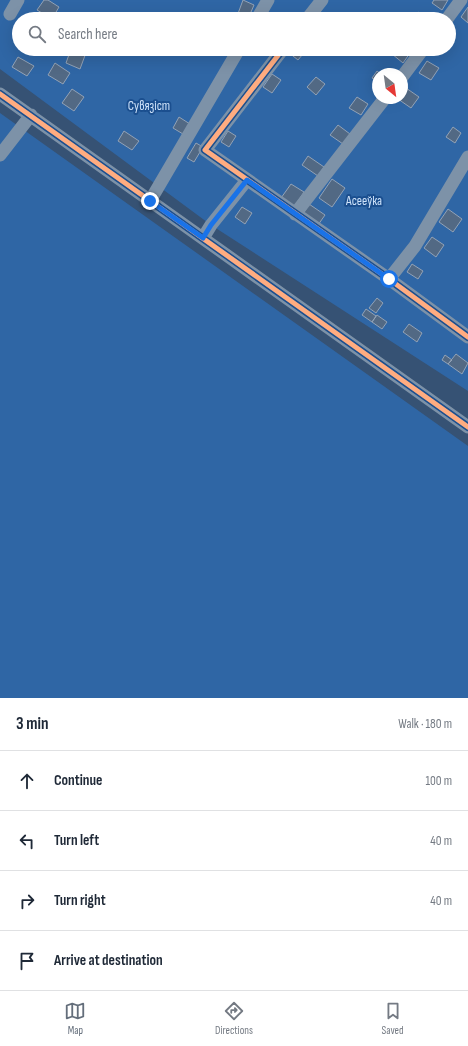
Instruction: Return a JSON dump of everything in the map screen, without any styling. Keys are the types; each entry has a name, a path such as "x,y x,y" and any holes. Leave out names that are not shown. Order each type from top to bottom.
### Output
{"street":[{"path":"10,14 18,0"},
{"path":"261,12 268,0"},
{"path":"313,12 322,0"},
{"path":"452,12 461,0"},
{"path":"150,201 235,56"},
{"path":"279,56 205,150 389,279 468,337"},
{"path":"408,69 418,56"},
{"path":"0,94 468,427"},
{"path":"296,214 380,104"},
{"path":"0,156 31,115"},
{"path":"389,279 415,246 468,157"},
{"path":"203,238 211,225 247,180"}],"green space":[{"name":"Асееўка","path":"0,0 468,0 468,391 211,225 0,69"},
{"path":"0,113 468,446 468,698 0,698"}],"building":[{"path":"44,0 48,0 59,7 56,12 40,12 37,10"},
{"path":"243,0 254,5 251,12 239,12"},
{"path":"434,0 448,0 442,10 432,3"},
{"path":"468,7 468,23 461,17"},
{"path":"68,56 85,56 80,69 66,63"},
{"path":"293,56 301,56 298,60"},
{"path":"394,56 408,56 403,63"},
{"path":"18,57 34,66 27,76 12,67"},
{"path":"427,61 439,68 431,80 419,73"},
{"path":"55,63 70,73 63,84 48,75"},
{"path":"272,74 281,80 272,93 263,87"},
{"path":"316,77 325,84 316,95 307,87"},
{"path":"72,89 84,97 74,111 62,103"},
{"path":"408,89 419,97 411,108 405,104 408,104"},
{"path":"357,97 368,104 361,115 349,108"},
{"path":"179,117 190,124 183,134 173,128"},
{"path":"338,125 350,134 343,144 330,135"},
{"path":"453,127 461,133 455,143 446,137"},
{"path":"124,131 139,141 132,150 118,141"},
{"path":"228,131 236,136 229,147 221,142"},
{"path":"196,143 203,147 194,162 187,158"},
{"path":"308,156 324,167 318,176 302,165"},
{"path":"332,179 345,188 332,207 319,198"},
{"path":"291,184 304,192 294,207 281,198"},
{"path":"309,204 325,215 318,225 303,214"},
{"path":"242,207 252,213 245,224 235,217"},
{"path":"448,209 462,219 453,232 439,222"},
{"path":"432,237 444,245 436,257 424,248"},
{"path":"412,264 423,271 418,279 407,272"},
{"path":"377,298 383,303 376,313 369,308"},
{"path":"366,309 376,316 372,322 362,315"},
{"path":"377,315 387,322 382,329 372,322"},
{"path":"409,324 422,333 417,342 403,332"},
{"path":"456,354 468,363 462,374 448,364"},
{"path":"445,355 452,360 448,364 442,360"}],"cycle path":[{"path":"278,56 205,150 389,279 468,337"},
{"path":"0,94 468,427"}],"route":[{"path":"150,201 203,238 211,225 247,180 389,279"}],"park label":[{"name":"Сувязіст","path":"149,106"}]}
